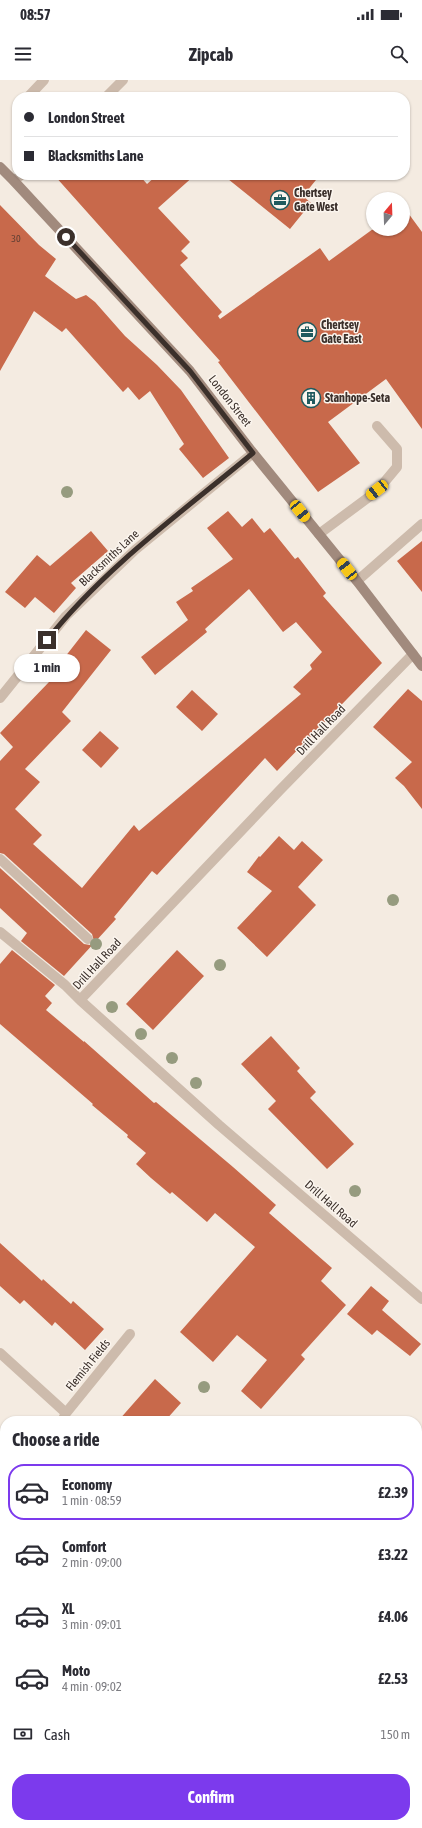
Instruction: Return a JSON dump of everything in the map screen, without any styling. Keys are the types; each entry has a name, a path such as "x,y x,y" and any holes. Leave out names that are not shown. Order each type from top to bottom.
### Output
{"main road":[{"name":"London Street","path":"0,167 12,174"},
{"name":"London Street","path":"20,180 190,371 253,453 357,581 422,666"}],"street":[{"path":"33,92 44,80"},
{"path":"111,92 123,80"},
{"path":"319,534 377,490 396,467 397,449 377,426"},
{"name":"Blacksmiths Lane","path":"0,698 66,616 135,550 253,453"},
{"path":"357,581 422,524"},
{"name":"Drill Hall Road","path":"413,654 280,790 80,1000 220,1125 422,1299"},
{"path":"0,859 88,939"},
{"path":"0,932 65,985 80,1000"},
{"name":"Flemish Fields","path":"65,1416 130,1334"},
{"name":"Flemish Fields","path":"0,1353 63,1416"}],"building":[{"path":"58,180 143,180 147,184 151,180 189,180 158,208 190,242 181,251 188,258 180,265 222,312 218,316 220,319 320,248 329,261 366,234 366,236 410,236 410,216 422,232 422,429 386,379 328,422 360,463 318,492 218,362 220,361"},
{"name":"Chertsey Gate West","path":"229,180 316,180 303,196 311,203 290,229"},
{"path":"0,205 39,245 56,259 45,276 76,299 86,295 95,302 125,336 157,365 181,390 229,458 203,478 179,449 184,444 150,391 139,400 128,387 123,392 66,328 62,332 34,311 0,371"},
{"path":"228,511 242,527 252,518 264,533 270,528 295,559 298,557 326,593 323,596 382,663 277,771 265,758 157,875 152,871 114,917 116,919 64,976 21,941 27,933 0,908 0,868 84,944 90,945 94,941 92,934 4,854 0,853 0,761 13,747 0,733 49,682 47,680 86,630 111,650 62,712 71,721 25,769 40,782 15,809 42,835 33,844 82,888 134,825 139,831 301,694 293,687 312,669 310,665 322,652 296,622 283,632 249,589 205,629 207,632 155,675 141,657 188,620 176,602 193,591 191,588 233,559 207,528"},
{"path":"91,531 108,551 71,583 76,588 54,613 35,597 25,608 5,592 37,555 50,566"},
{"path":"422,541 422,592 397,561"},
{"path":"408,689 422,701 422,809 404,786 395,778 412,762 373,727"},
{"path":"192,690 218,714 202,731 176,707"},
{"path":"100,731 119,748 101,768 82,750"},
{"path":"279,836 294,850 302,841 323,860 298,887 316,905 267,957 237,928 272,891 247,872 259,856 260,857"},
{"path":"12,950 55,985 45,996 52,1003 46,1010 276,1205 269,1213 332,1268 321,1281 346,1305 301,1355 305,1359 261,1409 241,1391 267,1360 237,1335 213,1362 180,1332 255,1247 215,1213 207,1222 172,1192 170,1194 151,1178 136,1164 146,1153 127,1137 128,1135 92,1105 93,1104 0,1024 0,964"},
{"path":"177,950 204,976 153,1030 126,1004"},
{"path":"271,1036 300,1068 297,1071 316,1092 310,1098 354,1144 327,1169 268,1109 276,1101 241,1064"},
{"path":"0,1243 42,1281 43,1279 71,1304 73,1301 104,1329 85,1350 55,1322 52,1326 24,1300 20,1304 0,1286"},
{"path":"371,1286 389,1301 382,1310 421,1344 410,1356 377,1330 372,1335 347,1314"},
{"path":"155,1379 181,1403 169,1416 122,1416"}],"place":[{"name":"Chertsey Gate West","path":"280,200"},
{"name":"Chertsey Gate East","path":"307,332"},
{"name":"Stanhope-Seta","path":"311,398"}],"route":[{"path":"47,640 66,616 135,550 253,453 190,371 66,237"}]}
